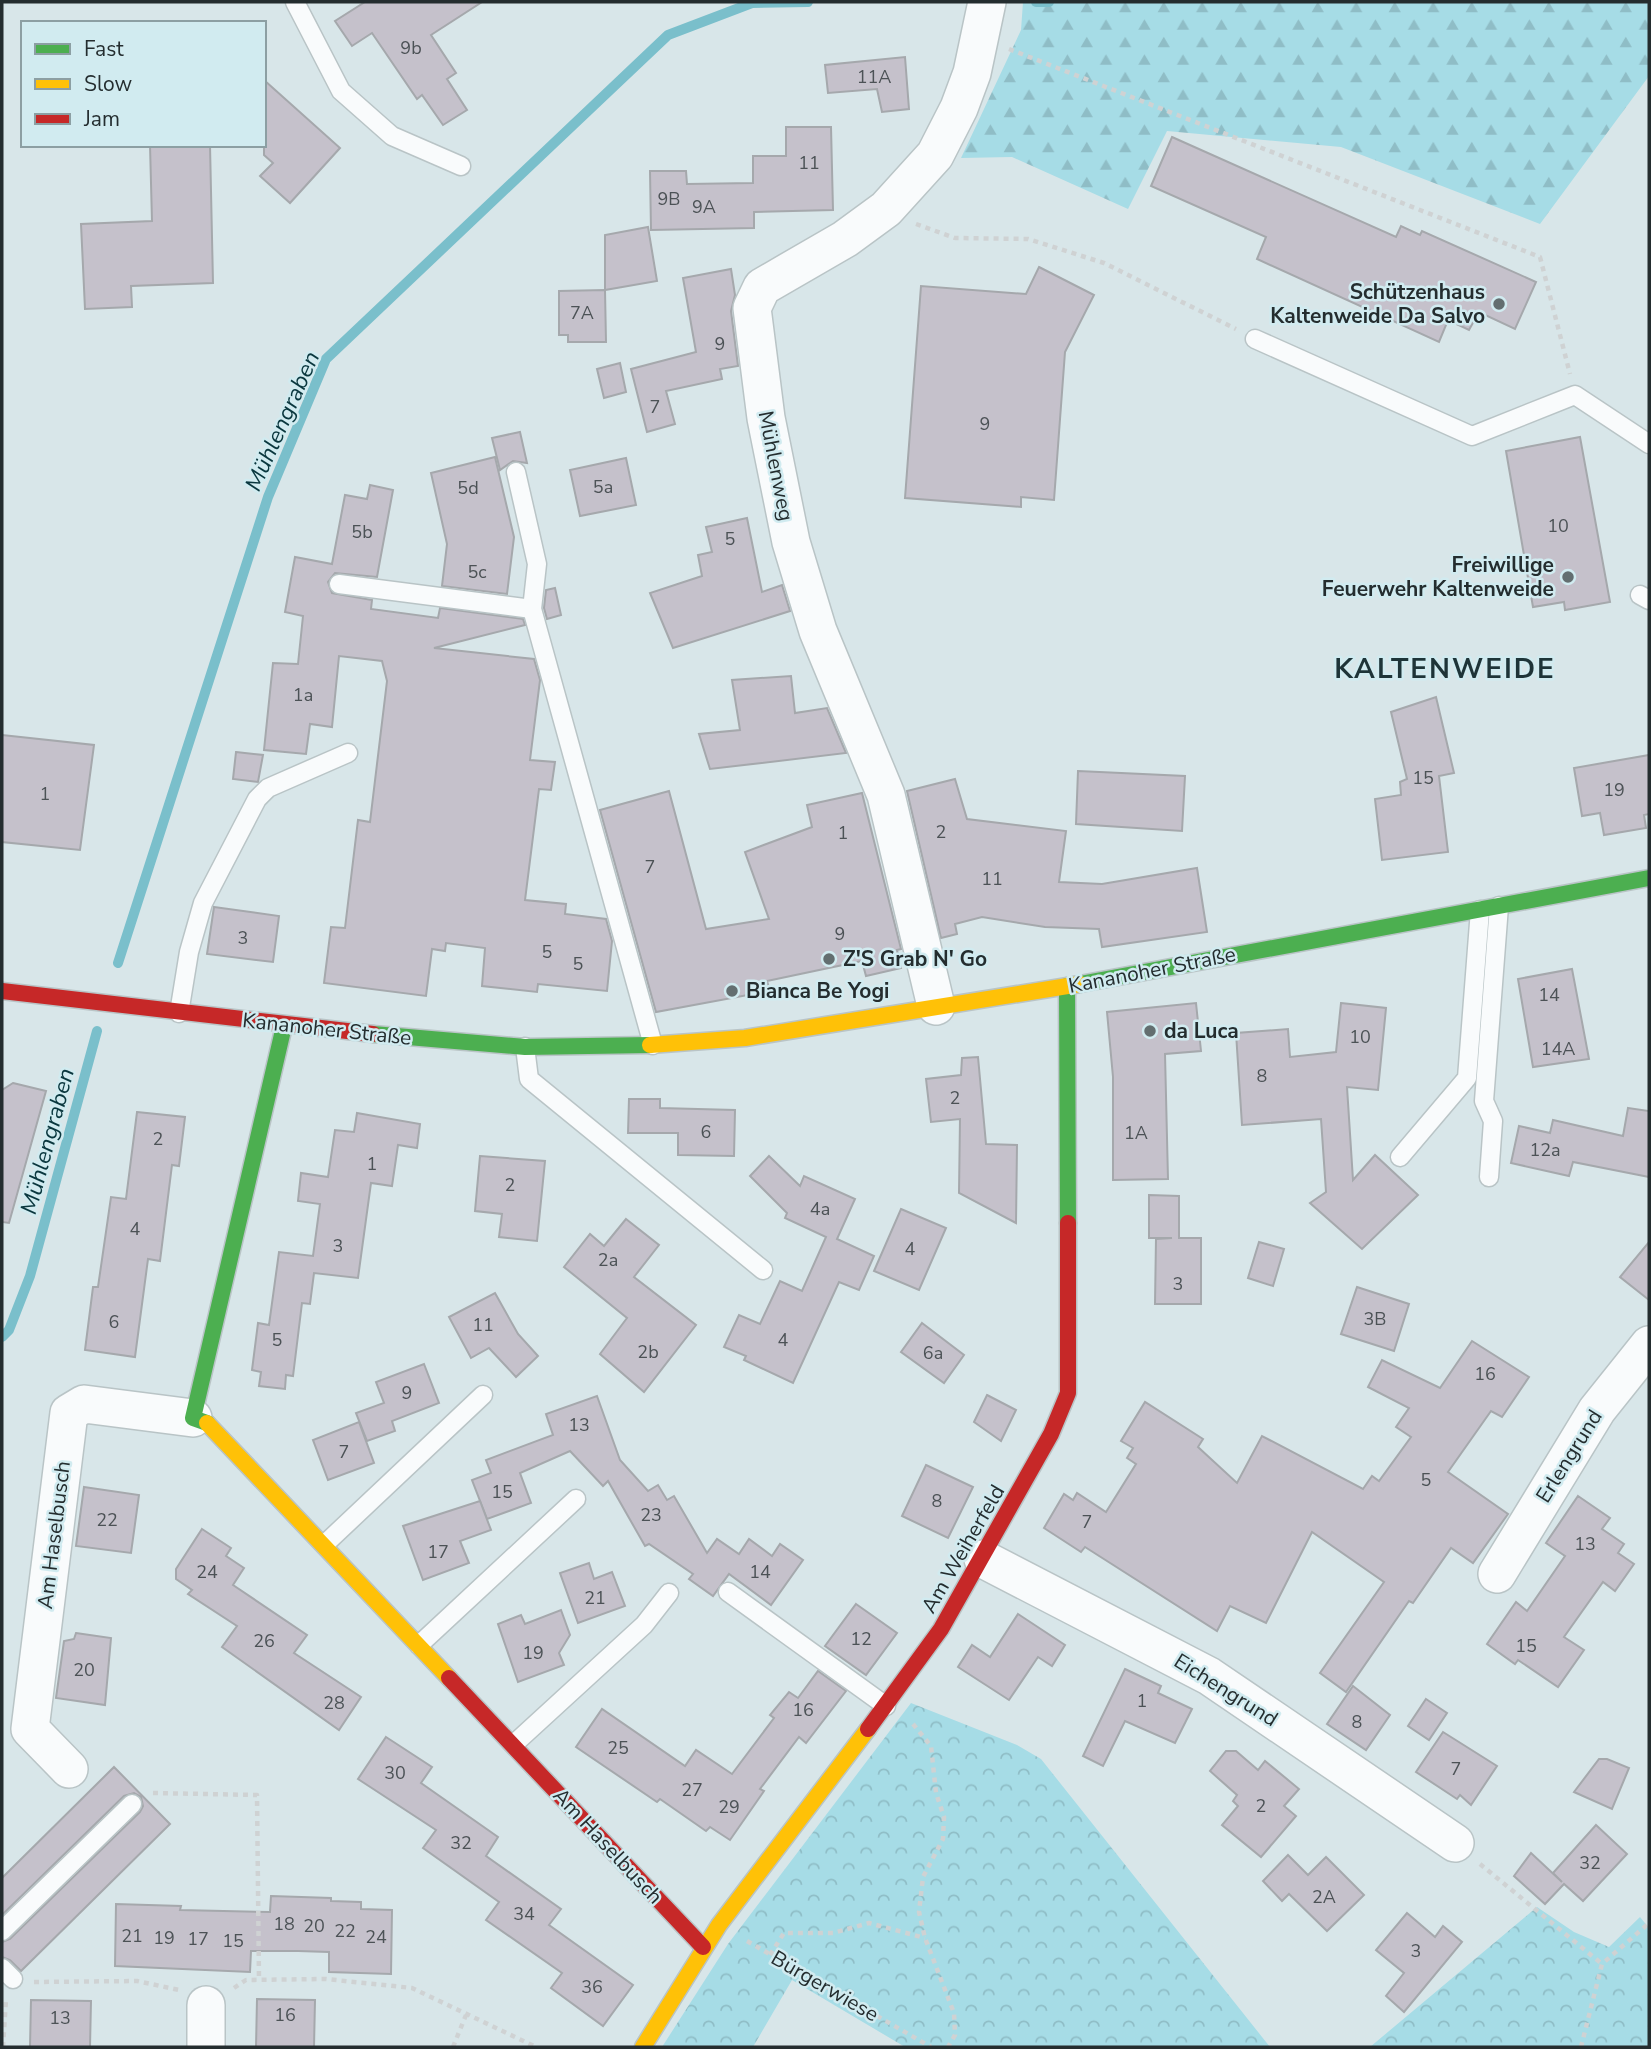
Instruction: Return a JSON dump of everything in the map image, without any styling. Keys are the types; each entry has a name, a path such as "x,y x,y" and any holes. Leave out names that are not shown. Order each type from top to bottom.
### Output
{"street":[{"name":"Mühlenweg","path":"936,1006 886,795 818,631 791,542 766,418 752,309 762,286 845,239 886,209 935,155 959,108 972,73 983,18"},
{"name":"Kananoher Straße","path":"2,991 284,1026 525,1047 653,1045 745,1038 1066,986 1649,878"},
{"name":"Am Weiherfeld","path":"643,2047 703,1947 886,1706 941,1629 983,1559 1051,1434 1068,1393 1066,986"},
{"path":"193,1418 284,1026"},
{"name":"Erlengrund","path":"1497,1574 1597,1410 1649,1345"},
{"name":"Am Haselbusch","path":"69,1769 30,1729 69,1413 84,1404 193,1418 208,1423 325,1544 703,1947"},
{"name":"Eichengrund","path":"983,1559 1209,1676 1455,1843"},
{"path":"206,2005 206,2047"}],"lane":[{"path":"295,2 341,91 392,136 461,166"},
{"path":"1255,339 1472,436 1575,395 1649,444"},
{"path":"516,472 537,564 533,610 653,1045"},
{"path":"339,584 533,610"},
{"path":"179,1013 189,952 203,903 257,799 268,788 348,753"},
{"path":"1489,1177 1493,1121 1484,1101 1499,906"},
{"path":"1400,1157 1467,1078 1480,909"},
{"path":"525,1047 529,1079 763,1270"},
{"path":"325,1544 483,1395"},
{"path":"419,1645 576,1499"},
{"path":"728,1592 886,1706"},
{"path":"514,1744 644,1625 668,1593"},
{"path":"2,1931 132,1804"}],"path":[{"path":"983,18 1091,79 1540,257 1575,395"},
{"path":"886,209 911,222 956,238 1027,239 1104,263 1255,339"},
{"path":"886,1706 918,1727 931,1746 936,1793 944,1816 943,1839 923,1877 919,1912 925,1938 954,2013 955,2035 948,2047"},
{"path":"132,1804 154,1793 257,1795 259,1980"},
{"path":"1455,1843 1602,1964"},
{"path":"770,1955 784,1933 833,1933 869,1923 925,1938"},
{"path":"1581,2047 1602,1964 1649,1923"},
{"name":"Bürgerwiese","path":"719,1925 931,2047"},
{"path":"3,2047 6,1997 13,1980 137,1981 180,1991 206,2005 246,1980 326,1979 412,1988 536,2047"},
{"path":"453,2047 466,2015"}],"green space":[{"path":"1023,2 1649,2 1649,76 1540,224 1341,147 1167,131 1128,209 1012,157 961,158 1021,30"},
{"path":"911,1703 1017,1745 1041,1759 1270,2047 905,2047 792,1980 753,2047 662,2047 728,1944"},
{"path":"1537,1907 1574,1932 1609,1947 1640,1917 1649,1928 1649,2047 1370,2047"}],"building":[{"path":"365,2 482,2 431,35 456,73 447,79 467,110 443,125 422,95 417,99 372,33 352,46 335,21"},
{"path":"905,57 909,109 882,112 877,89 828,93 825,65"},
{"path":"266,82 340,148 290,203 260,176 273,163 264,155"},
{"path":"786,127 831,127 833,210 754,212 754,228 651,230 650,171 686,171 687,184 753,183 753,156 786,156"},
{"path":"1172,137 1396,237 1401,226 1420,235 1422,231 1536,282 1515,329 1479,312 1469,330 1448,320 1439,342 1257,259 1266,237 1151,186"},
{"path":"150,147 210,147 213,283 131,286 132,307 85,309 81,224 152,221"},
{"path":"648,227 657,281 605,290 605,235"},
{"path":"1039,267 1094,295 1065,352 1054,500 1021,497 1021,507 905,498 921,286 1026,294"},
{"path":"731,269 735,295 731,311 738,366 720,369 722,379 666,391 675,424 647,432 631,369 696,352 683,278"},
{"path":"605,290 606,342 568,342 568,335 559,335 559,291"},
{"path":"620,363 626,392 604,398 597,369"},
{"path":"520,432 527,463 513,461 500,470 492,438"},
{"path":"1580,437 1610,602 1565,610 1564,602 1533,607 1506,451"},
{"path":"495,457 514,537 507,594 442,586 447,544 431,473"},
{"path":"626,458 636,505 580,516 570,470"},
{"path":"370,485 393,490 377,577 335,573 328,582 332,593 372,600 371,609 438,618 440,608 523,619 525,625 434,648 534,659 540,680 530,760 555,762 551,790 539,789 525,900 566,904 565,914 606,919 612,941 607,991 538,984 537,992 482,986 485,948 446,943 445,951 432,949 426,996 324,983 331,927 345,928 358,820 370,822 387,681 382,661 339,656 332,727 310,724 306,754 264,750 273,663 298,664 303,616 285,612 295,557 332,564 345,495 367,499"},
{"path":"747,518 762,592 782,585 790,611 673,648 650,593 702,576 698,555 712,552 706,527"},
{"path":"555,588 561,615 547,619 544,608 546,590"},
{"path":"791,676 795,713 827,708 846,753 710,769 699,734 740,730 732,680"},
{"path":"1436,697 1454,773 1439,776 1448,852 1382,860 1375,799 1401,795 1400,782 1407,779 1391,712"},
{"path":"2,735 94,745 80,850 2,842"},
{"path":"236,752 263,755 258,782 233,779"},
{"path":"1649,755 1649,814 1644,815 1646,828 1604,835 1600,813 1582,816 1574,768"},
{"path":"1078,771 1185,776 1182,831 1076,824"},
{"path":"955,779 967,819 1066,831 1059,882 1102,884 1197,868 1207,932 1102,947 1099,929 1045,927 982,917 955,924 957,934 941,938 907,791"},
{"path":"669,791 706,929 769,919 745,852 812,827 807,805 862,793 901,949 897,950 901,968 866,976 862,961 767,981 770,991 656,1012 600,810"},
{"path":"214,907 279,916 273,962 207,954"},
{"path":"1572,969 1589,1059 1533,1067 1518,979"},
{"path":"1196,1003 1201,1051 1165,1054 1168,1179 1113,1180 1113,1077 1107,1012"},
{"path":"1341,1003 1386,1008 1378,1090 1347,1087 1353,1180 1375,1155 1418,1195 1362,1249 1310,1203 1326,1192 1321,1119 1242,1125 1236,1033 1288,1029 1290,1057 1336,1052"},
{"path":"978,1057 986,1144 1017,1145 1016,1223 959,1193 960,1119 931,1122 926,1079 961,1075 962,1058"},
{"path":"13,1083 46,1091 9,1223 2,1222 2,1090"},
{"path":"629,1099 660,1099 660,1108 735,1110 734,1156 678,1155 678,1133 628,1133"},
{"path":"1628,1108 1649,1111 1649,1177 1573,1162 1569,1176 1511,1163 1519,1126 1550,1133 1553,1120 1623,1136"},
{"path":"137,1112 185,1117 179,1166 172,1165 160,1261 148,1259 135,1357 85,1350 93,1287 98,1287 111,1197 126,1199"},
{"path":"357,1113 420,1124 417,1148 398,1145 392,1186 371,1183 358,1278 314,1273 310,1304 302,1303 293,1376 286,1375 285,1389 259,1386 261,1372 252,1370 258,1323 269,1325 279,1252 313,1256 320,1204 298,1201 301,1173 328,1177 335,1130 354,1132"},
{"path":"480,1156 545,1161 537,1241 499,1237 502,1214 475,1211"},
{"path":"769,1156 800,1186 804,1176 855,1199 837,1239 874,1256 859,1290 839,1282 793,1383 744,1360 746,1356 724,1347 739,1315 760,1324 780,1281 802,1291 826,1237 785,1218 787,1213 750,1176"},
{"path":"1149,1195 1179,1196 1179,1238 1201,1238 1201,1304 1155,1304 1156,1239 1172,1238 1149,1238"},
{"path":"901,1209 946,1228 919,1290 874,1271"},
{"path":"626,1219 659,1245 634,1277 696,1325 644,1392 600,1354 627,1318 564,1267 590,1234 604,1246"},
{"path":"1259,1242 1284,1249 1273,1286 1248,1278"},
{"path":"1649,1242 1649,1300 1620,1277"},
{"path":"1357,1287 1409,1304 1394,1351 1341,1334"},
{"path":"495,1293 518,1334 538,1356 516,1377 489,1348 471,1358 449,1317"},
{"path":"922,1323 964,1355 944,1383 901,1352"},
{"path":"1472,1341 1529,1377 1502,1417 1491,1411 1448,1472 1508,1514 1473,1563 1451,1548 1413,1603 1409,1601 1346,1692 1320,1673 1384,1582 1312,1532 1266,1623 1230,1606 1217,1631 1085,1547 1081,1552 1044,1528 1064,1494 1073,1500 1077,1493 1106,1512 1136,1464 1127,1458 1133,1448 1121,1441 1145,1402 1203,1439 1198,1447 1237,1483 1262,1436 1363,1489 1372,1476 1379,1481 1411,1437 1396,1427 1409,1408 1368,1387 1382,1360 1440,1388"},
{"path":"424,1364 439,1403 392,1421 395,1431 367,1441 356,1413 384,1403 376,1382"},
{"path":"987,1395 1016,1410 1001,1441 974,1422"},
{"path":"597,1396 620,1460 648,1491 658,1485 667,1500 674,1496 707,1553 717,1539 739,1554 749,1539 772,1556 780,1544 803,1560 771,1605 729,1574 713,1596 689,1579 693,1574 649,1544 645,1546 608,1481 603,1486 570,1451 520,1473 531,1503 487,1519 472,1480 491,1473 486,1460 553,1435 546,1414"},
{"path":"359,1422 374,1463 328,1480 313,1440"},
{"path":"926,1465 973,1487 948,1538 902,1516"},
{"path":"84,1487 139,1495 131,1553 76,1546"},
{"path":"1578,1496 1610,1518 1602,1529 1624,1544 1618,1553 1634,1564 1615,1591 1603,1582 1564,1637 1584,1650 1558,1687 1518,1660 1515,1664 1487,1644 1516,1602 1527,1611 1565,1556 1546,1543"},
{"path":"480,1501 491,1530 460,1541 469,1563 423,1580 403,1526"},
{"path":"202,1529 231,1548 226,1556 244,1568 233,1585 307,1635 294,1653 361,1697 339,1730 222,1647 237,1626 188,1594 192,1590 176,1579 176,1569"},
{"path":"589,1563 594,1579 612,1572 625,1606 578,1623 560,1573"},
{"path":"856,1604 897,1633 866,1675 825,1646"},
{"path":"561,1610 570,1635 559,1653 564,1665 518,1682 498,1624 521,1615 525,1624"},
{"path":"1018,1614 1065,1645 1052,1666 1038,1657 1009,1700 958,1667 972,1645 990,1657"},
{"path":"76,1633 111,1638 105,1705 56,1698 64,1641 74,1639"},
{"path":"1125,1669 1161,1686 1158,1693 1192,1709 1175,1743 1125,1721 1103,1766 1083,1756"},
{"path":"818,1671 846,1691 806,1743 799,1737 760,1789 764,1791 730,1840 710,1827 706,1831 660,1799 657,1802 576,1747 602,1709 685,1766 696,1750 732,1774 774,1718 770,1715 789,1692 798,1698"},
{"path":"1353,1686 1390,1715 1366,1750 1327,1724"},
{"path":"1426,1699 1447,1713 1429,1740 1408,1726"},
{"path":"1443,1732 1497,1766 1471,1805 1460,1795 1457,1799 1416,1772"},
{"path":"386,1737 432,1767 421,1783 498,1837 486,1856 561,1909 549,1925 633,1985 603,2026 551,1988 562,1973 486,1920 499,1902 423,1848 436,1830 358,1779"},
{"path":"1226,1751 1236,1751 1258,1770 1265,1761 1299,1789 1284,1806 1296,1816 1261,1857 1222,1825 1238,1806 1233,1801 1237,1795 1210,1771"},
{"path":"1599,1759 1607,1759 1629,1768 1612,1809 1574,1792"},
{"path":"114,1767 170,1824 21,1971 10,1960 2,1957 2,1942 10,1939 140,1812 143,1806 141,1797 134,1793 124,1796 2,1915 2,1878"},
{"path":"1596,1825 1627,1854 1583,1901 1564,1884 1545,1904 1514,1876 1531,1853 1562,1882 1553,1873"},
{"path":"1288,1855 1308,1875 1326,1857 1364,1895 1327,1931 1289,1894 1282,1901 1263,1881"},
{"path":"271,1896 331,1898 331,1901 361,1902 361,1909 392,1910 391,1974 329,1972 329,1952 298,1951 251,1951 250,1972 115,1966 116,1904 181,1906 180,1910 270,1912"},
{"path":"1407,1913 1435,1937 1443,1926 1462,1942 1404,2012 1386,1996 1404,1973 1376,1950"},
{"path":"257,1999 315,2000 314,2047 256,2047"},
{"path":"31,2000 91,2001 90,2047 30,2047"}],"waterway":[{"name":"Mühlengraben","path":"118,963 268,497 326,359 668,35 752,3 808,2"},
{"name":"Mühlengraben","path":"1036,2 1049,2"},
{"name":"Mühlengraben","path":"2,1337 9,1330 30,1276 97,1031"}],"traffic: fast":[{"path":"1080,984 1649,878"},
{"path":"1067,986 1068,1223"},
{"path":"207,1423 193,1418 284,1026"},
{"path":"373,1034 525,1047 650,1045"}],"traffic: slow":[{"path":"650,1045 745,1038 1080,984"},
{"path":"207,1423 449,1678"},
{"path":"643,2047 719,1925 868,1729"}],"traffic: jam":[{"path":"2,991 373,1034"},
{"path":"868,1729 941,1629 1051,1434 1068,1393 1068,1223"},
{"path":"449,1678 703,1947"}],"place":[{"name":"Schützenhaus Kaltenweide Da Salvo","path":"1499,304"},
{"name":"Freiwillige Feuerwehr Kaltenweide","path":"1568,577"},
{"name":"Z'S Grab N' Go","path":"829,959"},
{"name":"Bianca Be Yogi","path":"732,991"},
{"name":"da Luca","path":"1150,1031"}],"district":[{"name":"KALTENWEIDE","path":"1445,668"}]}
